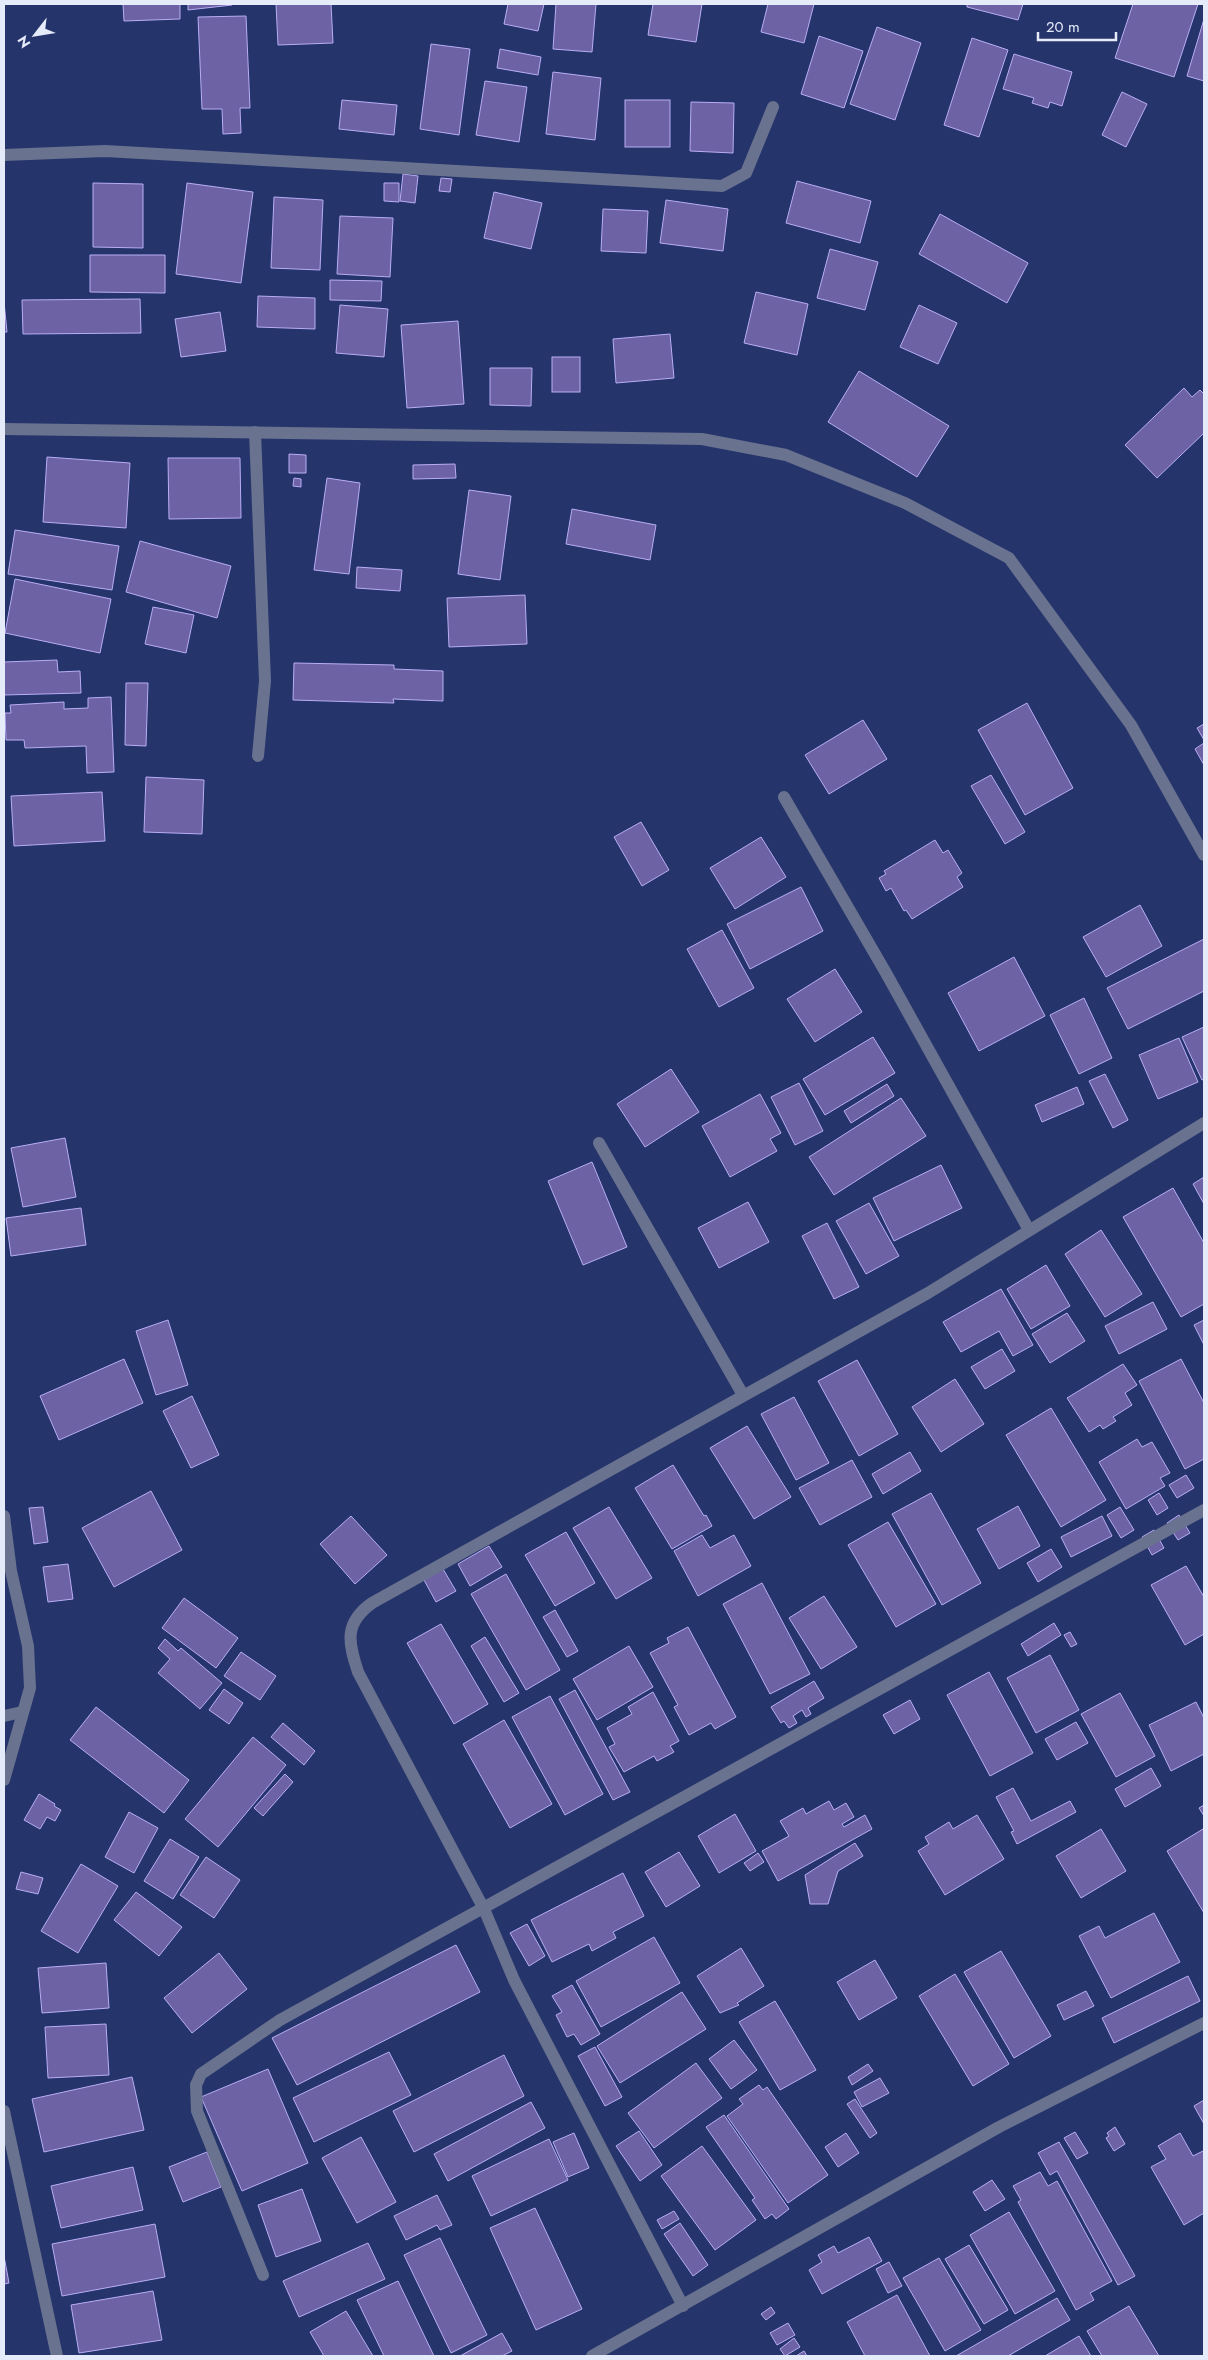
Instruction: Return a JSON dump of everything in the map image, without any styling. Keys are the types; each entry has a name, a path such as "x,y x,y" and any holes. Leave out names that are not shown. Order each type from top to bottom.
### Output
{"street":[{"path":"4,155 105,151 722,186 746,173 772,107"},
{"path":"4,430 702,439 786,455 905,503 1008,558 1131,725 1204,855"},
{"path":"255,432 265,681 258,756"},
{"path":"784,797 890,981 1029,1230"},
{"path":"683,2306 514,1980 484,1909 358,1672 350,1648 350,1629 361,1611 372,1603 928,1293 1204,1123"},
{"path":"599,1143 743,1395"},
{"path":"263,2274 196,2111 196,2085 201,2074 280,2020 1204,1510"},
{"path":"4,1516 11,1571 28,1646 30,1688 4,1780"},
{"path":"4,1716 22,1712"},
{"path":"592,2356 999,2127 1204,2023"},
{"path":"4,2111 57,2356"}],"building":[{"path":"123,4 180,4 180,19 124,21"},
{"path":"188,4 232,4 232,5 188,10"},
{"path":"276,4 331,4 333,43 278,45"},
{"path":"508,4 544,4 538,31 504,24"},
{"path":"556,4 596,4 592,52 553,49"},
{"path":"653,4 702,4 696,42 648,35"},
{"path":"768,4 814,4 804,43 761,32"},
{"path":"967,4 1023,4 1018,20 967,7"},
{"path":"1133,4 1198,4 1174,77 1115,58"},
{"path":"246,16 250,108 240,108 241,133 223,134 222,109 202,109 198,17"},
{"path":"1204,19 1204,81 1187,76"},
{"path":"877,27 921,43 895,120 850,104"},
{"path":"819,36 863,51 844,108 801,94"},
{"path":"972,38 1008,50 979,137 944,125"},
{"path":"431,44 470,49 459,135 420,129"},
{"path":"500,49 541,57 538,75 497,68"},
{"path":"1014,54 1072,72 1062,106 1050,102 1048,108 1032,103 1034,98 1003,89"},
{"path":"553,72 601,78 595,140 546,134"},
{"path":"485,81 527,87 519,142 476,135"},
{"path":"1122,92 1147,104 1126,147 1102,135"},
{"path":"342,100 397,105 394,135 339,129"},
{"path":"625,100 670,100 670,147 625,147"},
{"path":"691,102 734,103 733,153 690,151"},
{"path":"403,174 418,176 415,203 400,201"},
{"path":"441,178 452,179 450,192 439,191"},
{"path":"797,181 871,201 860,243 786,223"},
{"path":"93,183 143,184 143,248 93,247"},
{"path":"187,183 253,192 241,283 176,274"},
{"path":"384,183 399,183 399,202 384,201"},
{"path":"494,192 542,203 531,249 484,238"},
{"path":"274,197 323,200 320,270 271,268"},
{"path":"666,200 728,209 723,251 660,243"},
{"path":"603,209 648,211 646,253 601,251"},
{"path":"940,214 1028,263 1007,303 919,254"},
{"path":"340,216 393,218 390,277 337,274"},
{"path":"830,249 878,262 865,310 817,298"},
{"path":"90,255 165,255 165,293 90,292"},
{"path":"330,280 382,281 381,301 330,300"},
{"path":"756,292 808,304 797,355 744,343"},
{"path":"258,296 315,298 315,329 257,327"},
{"path":"140,299 141,333 23,334 22,300"},
{"path":"4,302 7,332 4,332"},
{"path":"340,305 388,309 384,357 336,353"},
{"path":"919,305 957,323 938,364 900,347"},
{"path":"220,312 226,351 181,357 175,319"},
{"path":"458,321 464,404 407,408 401,325"},
{"path":"670,334 674,378 616,383 613,339"},
{"path":"552,357 580,357 580,392 552,392"},
{"path":"490,368 532,368 531,406 490,405"},
{"path":"859,371 949,426 917,477 828,422"},
{"path":"1184,388 1192,397 1200,390 1204,394 1204,433 1157,478 1125,445"},
{"path":"289,454 306,455 306,473 289,473"},
{"path":"47,457 130,463 126,528 43,522"},
{"path":"168,458 240,458 241,518 169,519"},
{"path":"455,464 456,478 413,479 413,465"},
{"path":"294,478 301,479 301,487 293,486"},
{"path":"327,478 360,483 349,574 314,570"},
{"path":"469,490 511,496 500,580 458,574"},
{"path":"572,509 656,525 650,560 566,544"},
{"path":"15,530 119,546 112,590 8,574"},
{"path":"140,541 231,566 217,618 126,592"},
{"path":"357,567 402,570 400,591 356,588"},
{"path":"15,579 111,599 100,653 5,633"},
{"path":"525,595 527,644 449,647 447,598"},
{"path":"153,607 194,615 186,653 145,644"},
{"path":"57,660 58,672 80,671 81,693 4,695 4,662"},
{"path":"294,663 394,665 394,669 443,671 443,701 393,699 394,703 293,700"},
{"path":"126,683 148,683 146,746 125,745"},
{"path":"111,697 114,772 87,773 86,746 25,748 24,740 6,740 5,713 11,713 10,705 64,702 64,709 88,708 88,698"},
{"path":"1027,703 1073,788 1025,815 978,730"},
{"path":"863,720 887,759 829,794 805,755"},
{"path":"1204,724 1204,740 1197,728"},
{"path":"1204,743 1204,765 1195,749"},
{"path":"991,775 1025,832 1005,844 971,786"},
{"path":"146,777 204,780 202,834 144,832"},
{"path":"102,792 105,841 14,846 11,796"},
{"path":"641,822 669,870 642,886 614,837"},
{"path":"761,837 786,877 735,909 710,868"},
{"path":"935,840 943,853 948,850 962,873 957,877 963,887 912,919 906,910 904,911 891,888 886,891 879,878 886,874 884,871"},
{"path":"801,887 823,931 750,969 727,924"},
{"path":"1140,905 1162,946 1106,977 1083,937"},
{"path":"722,930 754,988 719,1007 687,949"},
{"path":"1204,939 1204,991 1128,1029 1107,988"},
{"path":"1014,957 1045,1016 979,1051 948,993"},
{"path":"835,969 862,1012 815,1042 787,999"},
{"path":"1084,998 1112,1058 1079,1074 1050,1015"},
{"path":"1204,1027 1204,1079 1202,1080 1182,1037"},
{"path":"873,1037 895,1073 825,1115 803,1079"},
{"path":"1179,1038 1198,1082 1158,1099 1139,1055"},
{"path":"671,1069 699,1112 645,1147 617,1104"},
{"path":"1105,1074 1128,1120 1113,1128 1089,1081"},
{"path":"799,1083 823,1131 795,1145 771,1097"},
{"path":"887,1084 894,1096 851,1123 844,1111"},
{"path":"1077,1087 1084,1104 1042,1122 1035,1105"},
{"path":"760,1094 781,1133 770,1139 777,1151 730,1177 702,1126"},
{"path":"901,1098 926,1136 834,1195 809,1157"},
{"path":"65,1138 76,1197 23,1207 11,1148"},
{"path":"592,1162 627,1247 583,1265 548,1181"},
{"path":"941,1165 962,1208 894,1241 873,1198"},
{"path":"1204,1177 1204,1204 1193,1184"},
{"path":"1173,1188 1204,1243 1204,1304 1181,1317 1123,1217"},
{"path":"748,1202 769,1242 719,1268 698,1228"},
{"path":"869,1203 899,1256 866,1274 836,1221"},
{"path":"81,1208 86,1245 11,1256 6,1218"},
{"path":"827,1223 859,1287 834,1299 802,1236"},
{"path":"1101,1230 1142,1294 1105,1317 1065,1254"},
{"path":"1046,1265 1070,1306 1031,1329 1007,1289"},
{"path":"1001,1289 1033,1345 1013,1356 999,1331 961,1352 943,1322"},
{"path":"1153,1302 1167,1329 1119,1354 1105,1326"},
{"path":"1067,1313 1085,1341 1050,1363 1032,1334"},
{"path":"168,1320 188,1385 156,1395 136,1331"},
{"path":"1204,1320 1204,1345 1194,1325"},
{"path":"1002,1349 1015,1371 985,1389 971,1367"},
{"path":"124,1359 143,1403 59,1440 40,1396"},
{"path":"1181,1359 1204,1403 1204,1459 1185,1469 1139,1381"},
{"path":"857,1360 898,1434 859,1456 818,1381"},
{"path":"1123,1364 1137,1385 1125,1393 1132,1405 1113,1417 1116,1421 1103,1429 1100,1425 1089,1432 1067,1398"},
{"path":"955,1379 984,1424 941,1452 912,1407"},
{"path":"192,1396 219,1455 191,1468 163,1411"},
{"path":"794,1397 829,1463 796,1480 761,1414"},
{"path":"1051,1408 1106,1500 1061,1527 1006,1435"},
{"path":"747,1426 791,1497 754,1519 710,1448"},
{"path":"1137,1439 1142,1447 1152,1442 1170,1473 1160,1478 1165,1486 1126,1509 1099,1462"},
{"path":"910,1452 921,1471 883,1494 872,1474"},
{"path":"852,1460 872,1497 820,1525 799,1488"},
{"path":"673,1465 712,1526 672,1549 635,1488"},
{"path":"1186,1475 1194,1488 1177,1498 1169,1485"},
{"path":"151,1491 182,1550 114,1587 82,1528"},
{"path":"931,1493 981,1583 942,1605 892,1514"},
{"path":"1159,1493 1168,1508 1157,1515 1148,1500"},
{"path":"1018,1506 1040,1546 999,1569 977,1529"},
{"path":"43,1507 48,1542 34,1544 29,1508"},
{"path":"609,1507 652,1578 616,1599 573,1528"},
{"path":"1120,1507 1134,1530 1121,1538 1107,1515"},
{"path":"1179,1515 1190,1533 1178,1540 1167,1523"},
{"path":"351,1516 387,1555 355,1584 320,1544"},
{"path":"1102,1516 1112,1536 1071,1557 1061,1537"},
{"path":"888,1522 936,1604 896,1627 848,1545"},
{"path":"1154,1530 1164,1548 1152,1555 1142,1537"},
{"path":"566,1532 595,1583 555,1606 525,1555"},
{"path":"702,1535 710,1548 734,1535 751,1566 698,1596 674,1551"},
{"path":"489,1546 502,1567 470,1586 458,1564"},
{"path":"1051,1549 1062,1567 1038,1582 1027,1563"},
{"path":"68,1564 73,1599 48,1602 43,1567"},
{"path":"1186,1566 1204,1597 1204,1634 1185,1645 1151,1585"},
{"path":"443,1569 456,1591 436,1602 424,1580"},
{"path":"506,1574 560,1670 526,1690 471,1594"},
{"path":"762,1583 810,1674 770,1694 723,1604"},
{"path":"824,1596 857,1647 821,1669 789,1618"},
{"path":"184,1598 238,1638 216,1668 162,1628"},
{"path":"555,1610 578,1651 567,1657 543,1617"},
{"path":"1054,1623 1061,1635 1028,1656 1021,1644"},
{"path":"441,1624 488,1704 454,1724 407,1643"},
{"path":"688,1627 736,1717 715,1729 711,1723 689,1735 674,1707 678,1705 650,1653 669,1643 667,1638"},
{"path":"1070,1632 1077,1644 1071,1647 1064,1635"},
{"path":"485,1637 519,1693 504,1702 471,1646"},
{"path":"165,1639 178,1651 181,1648 222,1683 200,1709 158,1673 170,1659 158,1648"},
{"path":"629,1646 653,1687 597,1720 573,1679"},
{"path":"241,1652 276,1676 260,1700 224,1676"},
{"path":"1050,1655 1079,1710 1036,1733 1007,1678"},
{"path":"989,1672 1033,1753 990,1776 947,1695"},
{"path":"814,1681 824,1698 808,1708 811,1714 806,1717 802,1710 793,1716 797,1723 789,1728 784,1721 781,1723 771,1707"},
{"path":"224,1689 243,1703 229,1724 209,1710"},
{"path":"575,1690 630,1792 613,1800 559,1699"},
{"path":"653,1692 679,1741 670,1746 674,1752 657,1761 654,1756 624,1772 609,1747 615,1744 607,1728 632,1714 628,1707"},
{"path":"1120,1693 1155,1756 1116,1777 1081,1714"},
{"path":"550,1696 603,1794 565,1815 512,1717"},
{"path":"910,1700 920,1719 894,1734 883,1715"},
{"path":"1196,1702 1204,1718 1204,1754 1171,1771 1149,1725"},
{"path":"96,1707 189,1780 164,1813 70,1740"},
{"path":"504,1720 552,1804 510,1828 463,1744"},
{"path":"1076,1722 1088,1743 1057,1760 1045,1739"},
{"path":"283,1723 315,1751 304,1765 271,1737"},
{"path":"253,1737 286,1765 218,1847 185,1819"},
{"path":"1151,1768 1161,1786 1125,1807 1115,1789"},
{"path":"285,1774 293,1782 263,1816 254,1808"},
{"path":"1013,1788 1031,1821 1070,1801 1076,1812 1017,1844 1011,1832 1014,1831 996,1797"},
{"path":"39,1794 61,1810 55,1821 47,1817 40,1829 24,1820"},
{"path":"829,1801 834,1810 846,1803 854,1817 842,1824 844,1827 865,1815 872,1829 778,1881 762,1851 789,1836 780,1821 803,1808 806,1814"},
{"path":"1204,1805 1204,1816 1199,1808"},
{"path":"129,1812 158,1828 134,1873 105,1857"},
{"path":"735,1814 756,1851 719,1873 698,1836"},
{"path":"977,1815 1004,1859 945,1895 918,1851 929,1844 925,1837 949,1822 953,1829"},
{"path":"1101,1829 1126,1871 1081,1898 1056,1856"},
{"path":"1203,1829 1204,1831 1204,1913 1167,1851"},
{"path":"170,1839 199,1857 173,1899 144,1881"},
{"path":"855,1843 863,1856 838,1871 828,1904 810,1904 805,1875"},
{"path":"679,1852 700,1886 666,1907 645,1872"},
{"path":"758,1853 764,1862 750,1871 744,1863"},
{"path":"206,1857 240,1880 214,1918 180,1895"},
{"path":"81,1864 118,1886 78,1953 41,1931"},
{"path":"21,1872 43,1878 38,1894 16,1889"},
{"path":"623,1873 644,1916 613,1932 616,1938 592,1951 589,1944 552,1962 531,1920"},
{"path":"136,1892 182,1927 159,1956 114,1920"},
{"path":"1154,1913 1180,1962 1111,1998 1079,1936 1099,1926 1105,1938"},
{"path":"527,1924 545,1956 529,1966 510,1933"},
{"path":"654,1937 680,1983 601,2027 576,1981"},
{"path":"456,1945 480,1992 297,2085 272,2038"},
{"path":"741,1948 764,1986 737,2003 739,2005 720,2013 697,1976"},
{"path":"1001,1951 1051,2036 1014,2058 964,1972"},
{"path":"219,1953 247,1989 192,2033 164,1998"},
{"path":"875,1960 897,1998 859,2020 837,1982"},
{"path":"106,1963 109,2008 42,2013 38,1968"},
{"path":"955,1974 1009,2064 973,2086 919,1996"},
{"path":"1188,1976 1200,2001 1114,2043 1102,2018"},
{"path":"572,1985 600,2034 581,2045 574,2034 567,2037 556,2015 562,2012 552,1996"},
{"path":"1086,1991 1094,2006 1064,2020 1057,2005"},
{"path":"682,1992 706,2029 620,2083 597,2046"},
{"path":"775,2001 816,2070 780,2090 739,2022"},
{"path":"106,2024 109,2075 48,2078 45,2027"},
{"path":"734,2040 757,2070 731,2089 709,2059"},
{"path":"595,2047 622,2097 605,2106 578,2056"},
{"path":"389,2052 411,2095 314,2142 293,2098"},
{"path":"504,2055 524,2096 414,2152 393,2111"},
{"path":"696,2063 722,2098 654,2148 628,2113"},
{"path":"868,2064 873,2071 852,2085 848,2077"},
{"path":"268,2069 308,2163 242,2191 201,2097"},
{"path":"132,2077 144,2130 44,2152 32,2099"},
{"path":"880,2078 889,2093 862,2107 854,2092"},
{"path":"759,2085 763,2090 767,2087 828,2175 788,2203 727,2116 743,2104 739,2099"},
{"path":"855,2099 877,2133 870,2138 847,2104"},
{"path":"1204,2100 1204,2124 1194,2106"},
{"path":"531,2102 545,2128 448,2181 434,2154"},
{"path":"724,2115 789,2209 776,2219 772,2214 765,2219 752,2200 755,2198 706,2127"},
{"path":"1115,2127 1125,2144 1114,2151 1106,2138 1109,2136 1107,2133"},
{"path":"639,2131 662,2165 640,2181 616,2146"},
{"path":"1075,2132 1088,2153 1077,2159 1064,2138"},
{"path":"574,2133 589,2168 568,2177 553,2142"},
{"path":"846,2133 859,2153 838,2167 825,2147"},
{"path":"1180,2133 1193,2156 1204,2152 1204,2213 1184,2225 1151,2167 1166,2159 1158,2146"},
{"path":"361,2137 396,2202 357,2223 322,2158"},
{"path":"549,2139 568,2180 491,2216 472,2176"},
{"path":"1059,2142 1135,2276 1118,2285 1057,2171 1050,2175 1038,2153"},
{"path":"702,2146 756,2220 715,2250 661,2176"},
{"path":"207,2152 221,2187 183,2202 169,2167"},
{"path":"133,2167 143,2210 61,2228 51,2186"},
{"path":"1040,2172 1048,2186 1057,2181 1112,2281 1090,2293 1094,2300 1076,2310 1018,2202 1021,2200 1013,2186"},
{"path":"992,2180 1005,2199 985,2211 973,2192"},
{"path":"302,2189 321,2241 276,2257 258,2205"},
{"path":"437,2195 452,2225 440,2230 437,2225 406,2240 394,2216"},
{"path":"535,2208 582,2309 536,2330 490,2228"},
{"path":"674,2211 679,2219 662,2229 657,2220"},
{"path":"1009,2212 1055,2291 1015,2314 970,2235"},
{"path":"680,2223 708,2265 693,2276 664,2234"},
{"path":"155,2224 165,2277 62,2296 52,2244"},
{"path":"869,2237 882,2261 822,2294 809,2270 822,2262 818,2255 834,2246 838,2253"},
{"path":"440,2238 487,2335 451,2353 404,2255"},
{"path":"368,2243 385,2279 299,2317 283,2281"},
{"path":"969,2245 1008,2310 984,2324 945,2259"},
{"path":"4,2256 9,2283 4,2284"},
{"path":"939,2258 981,2330 945,2351 903,2278"},
{"path":"889,2262 902,2286 888,2293 876,2269"},
{"path":"398,2281 434,2356 384,2356 357,2300"},
{"path":"153,2291 162,2340 79,2353 71,2305"},
{"path":"897,2295 930,2356 865,2356 847,2322"},
{"path":"1057,2298 1070,2320 1008,2356 956,2356"},
{"path":"1129,2306 1159,2356 1102,2356 1087,2331"},
{"path":"771,2307 775,2313 766,2320 761,2314"},
{"path":"346,2311 373,2356 324,2356 310,2332"},
{"path":"788,2323 795,2335 777,2345 770,2333"},
{"path":"502,2333 512,2351 502,2356 460,2356"},
{"path":"1079,2336 1091,2356 1045,2356"},
{"path":"794,2338 800,2347 785,2356 780,2349"},
{"path":"804,2351 807,2356 796,2356"}]}
